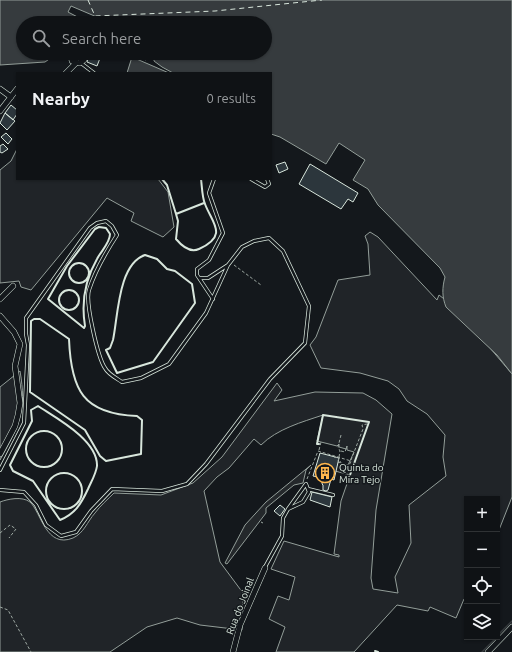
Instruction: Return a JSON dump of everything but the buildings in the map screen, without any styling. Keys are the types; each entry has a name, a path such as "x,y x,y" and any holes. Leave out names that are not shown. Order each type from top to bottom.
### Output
{"street":[{"path":"72,60 78,63"},
{"path":"67,72 80,60"},
{"path":"0,89 11,97"},
{"path":"1,109 16,90"},
{"path":"0,299 13,286"},
{"path":"0,316 11,327 20,344 15,366 19,390 18,415 15,426 0,454"},
{"name":"Rua do Joinal","path":"233,652 240,625 265,568"},
{"path":"488,652 512,627"}],"lane":[{"path":"78,63 92,72"},
{"path":"213,299 197,275 196,269 209,260 224,233 209,193 214,180"},
{"path":"253,180 265,187 269,184 267,180"},
{"path":"0,470 24,423 28,346 26,318 90,228 97,223 106,221 112,226 117,235 98,267 88,292 88,306 105,369 122,382 141,378 169,364 203,318 228,265 242,247 254,241 269,238 283,251 309,306 305,343 270,379 206,464 187,484 162,491 112,489 91,511 76,532 61,536 46,525 36,505 24,492 0,490"},
{"path":"199,278 208,278 228,265"},
{"path":"265,568 282,536 283,518 288,509 306,484 309,492 303,502 288,509"},
{"path":"307,489 333,495"}],"path":[{"path":"233,264 261,285"},
{"path":"337,467 347,470 363,430 362,425 367,424"},
{"path":"339,456 340,451 338,447 341,435"},
{"path":"306,482 321,442"},
{"path":"340,451 345,452 348,446"},
{"path":"318,451 351,460"},
{"path":"334,457 339,458 338,461 341,462 343,458"},
{"path":"0,533 10,525 16,530 9,538"},
{"path":"0,607 8,610 31,652"}],"shaded area":[{"path":"0,0 512,0 512,374 497,355 446,307 443,292 445,277 440,268 378,205 368,189 353,180 365,160 339,143 326,164 280,137 272,134 272,72 171,72 154,61 272,60 272,16 95,16 71,6 68,12 76,16 16,16 16,60 48,60 45,62 0,65"},
{"path":"131,60 139,60 167,72 127,72"},
{"path":"16,151 16,180 159,180 168,192 174,227 163,237 131,221 134,213 107,198 31,290 21,287 19,281 0,283 0,170 11,161"},
{"path":"370,232 378,237 437,300 439,295 457,309 512,374 512,497 500,527 500,496 464,496 464,599 456,618 430,607 428,611 397,605 354,652 276,652 285,627 269,619 278,596 289,600 295,577 271,569 284,541 339,557 339,555 334,554 341,501 350,475 335,471 338,462 348,465 354,452 347,450 347,446 346,449 339,447 339,444 337,446 317,441 323,415 282,430 267,439 261,445 254,439 229,468 217,477 204,491 220,562 243,593 242,630 200,625 177,618 147,627 110,652 0,652 0,502 15,499 27,500 34,507 50,534 56,538 64,540 73,538 83,530 97,510 114,493 161,495 193,483 222,457 277,383 282,390 274,401 315,392 363,393 376,400 392,414 376,510 371,578 373,589 398,593 395,577 411,543 409,505 446,476 443,457 445,435 427,414 407,401 399,389 388,381 360,373 321,368 310,345 316,337 338,280 370,275 368,244 365,236"},
{"path":"20,371 22,385 22,407 20,417 17,427 0,460 0,387"},
{"path":"311,465 306,470 303,483 294,485 266,508 266,513 227,564 225,563 245,525 266,502"}],"waterway":[{"path":"500,633 512,621"},
{"path":"482,652 494,640"}],"ferry route":[{"path":"88,0 95,16 215,11 322,0"}],"wall":[{"path":"163,180 167,185 176,214"},
{"path":"201,180 204,201 216,228 216,234 214,239 208,244 199,249 192,250 183,246 176,239 178,221 176,214 204,203"},
{"path":"99,227 106,228 110,234 110,237 93,267 87,283 84,300 84,328 48,299 67,266 95,229 99,227"},
{"path":"145,255 157,259 167,269 175,271 192,284 195,303 153,362 117,373 106,350 110,348 113,340 118,305 124,280 129,269 136,260 145,255"},
{"path":"75,263 83,263 89,269 89,273 89,277 83,283 75,283 69,277 69,269 75,263"},
{"path":"69,290 76,293 79,300 76,307 69,310 62,307 59,300 62,293 69,290"},
{"path":"34,319 40,319 69,339 70,357 77,385 84,396 92,404 104,410 119,414 137,416 142,420 141,454 106,461 100,456 85,430 30,392 31,321 34,319"},
{"path":"38,406 65,423 84,439 91,447 97,466 92,481 77,508 70,515 60,520 33,481 13,471 10,465 32,421 31,410 38,406"},
{"path":"319,444 317,444 323,415 369,422 350,475"},
{"path":"48,431 57,436 61,442 62,449 61,456 57,462 48,467 40,467 31,462 27,456 26,445 31,436 37,432 48,431"},
{"path":"64,473 74,476 79,481 82,491 79,501 74,506 64,509 54,506 49,501 46,491 49,481 54,476 64,473"}],"place":[{"name":"Quinta do Mira Tejo","path":"325,473"}]}
